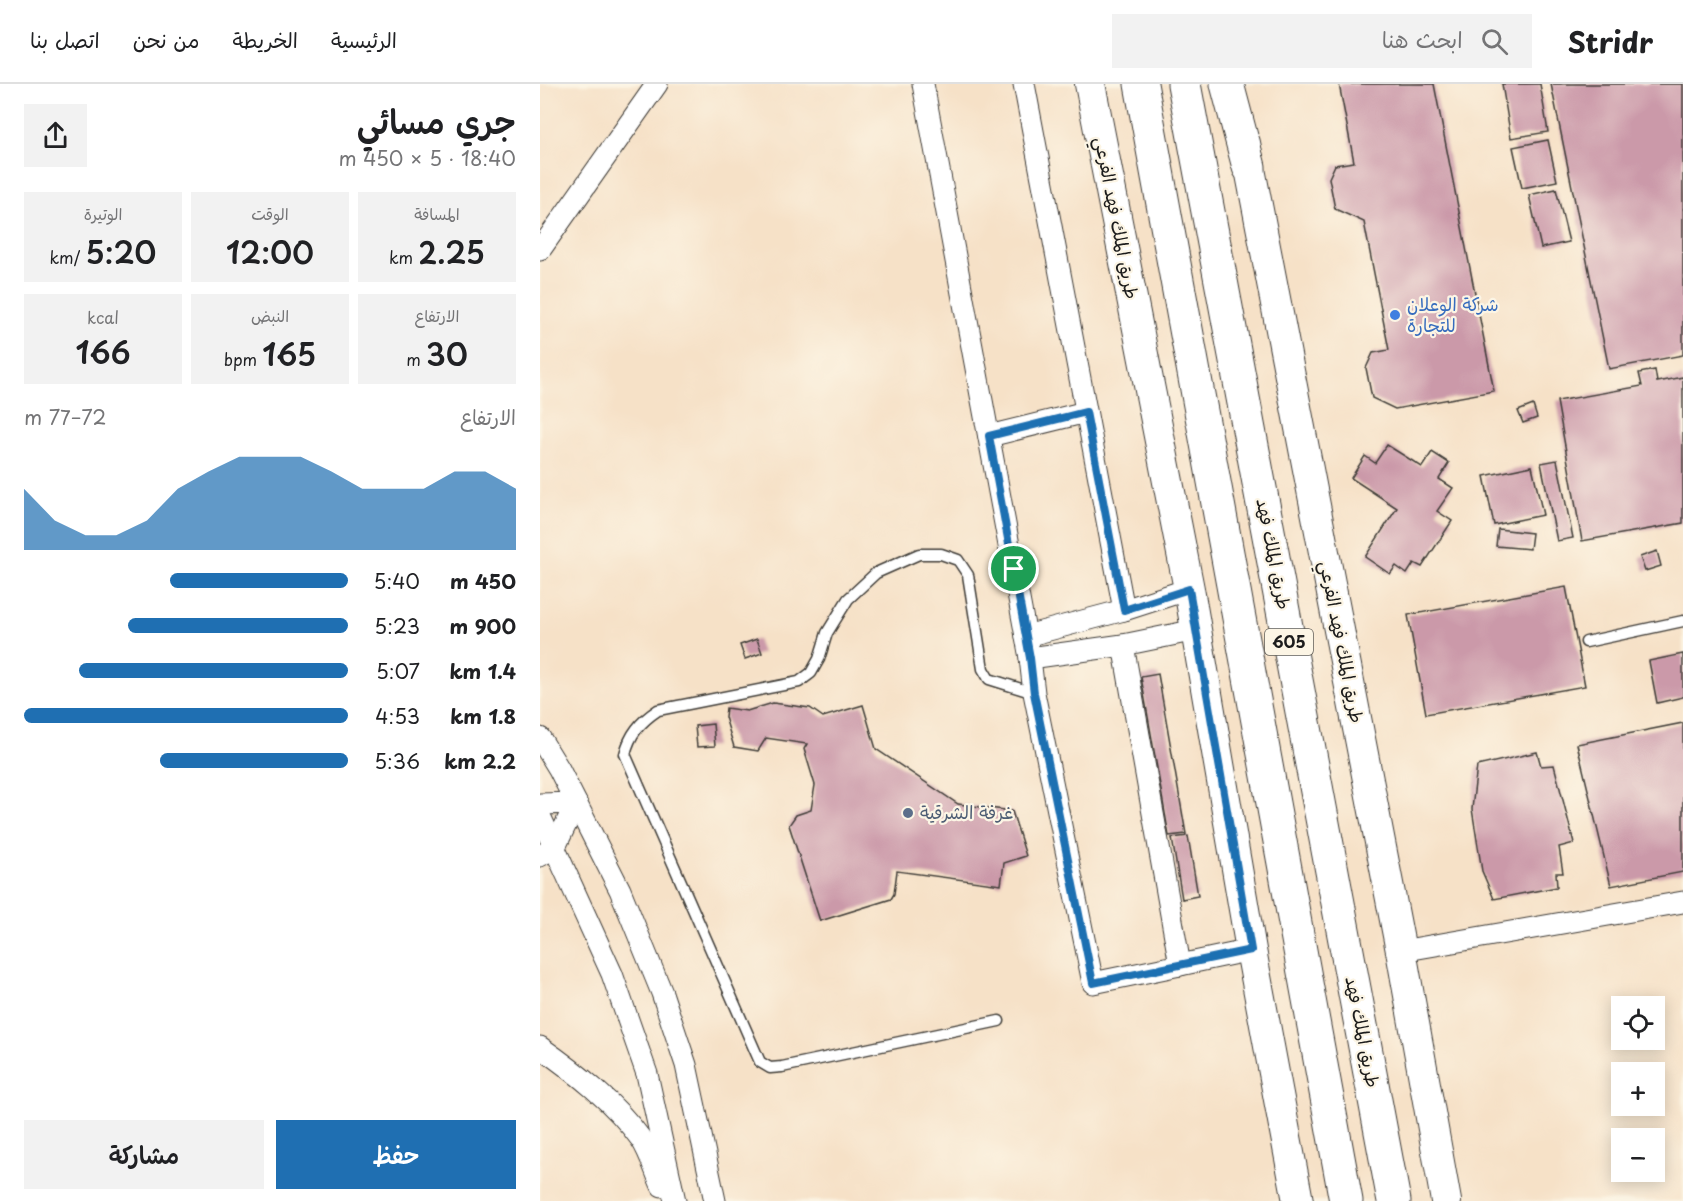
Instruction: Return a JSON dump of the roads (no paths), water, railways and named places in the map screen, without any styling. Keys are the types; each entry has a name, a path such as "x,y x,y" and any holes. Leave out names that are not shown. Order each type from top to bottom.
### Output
{"highway":[{"path":"1133,84 1164,207"},
{"name":"605","path":"1141,84 1346,1201"},
{"name":"طريق الملك فهد","path":"1184,84 1394,1201"},
{"path":"1227,84 1249,167"}],"main road":[{"name":"طريق الملك فهد الفرعي","path":"1090,84 1189,589 1293,1200"},
{"name":"طريق الملك فهد الفرعي","path":"1233,84 1401,951 1446,1201"}],"street":[{"path":"540,250 657,84"},
{"path":"923,84 1026,636 1034,693 1093,983 1251,950"},
{"path":"1024,84 1124,610"},
{"path":"989,436 1086,412"},
{"path":"1026,636 1124,610 1189,589"},
{"path":"1030,658 1123,645 1196,630"},
{"path":"1123,645 1180,965"},
{"path":"540,738 559,769 620,890 662,993 686,1065 716,1201"},
{"path":"540,804 576,803"},
{"path":"548,851 576,803"},
{"path":"540,816 548,851 612,974 647,1074 675,1201"},
{"path":"1401,951 1683,902"},
{"path":"540,1047 608,1101 642,1140 668,1201"}],"lane":[{"path":"999,1021 782,1067 770,1068 760,1062 625,754 629,740 642,720 658,710 799,682 811,673 819,659 827,633 848,599 876,573 920,554 941,554 958,560 968,575 983,669 989,679 1034,693"},
{"path":"1586,642 1683,621"}],"place":[{"name":"شركة الوعلان للتجارة","path":"1395,315"},
{"name":"غرفة الشرقية","path":"908,813"}]}
